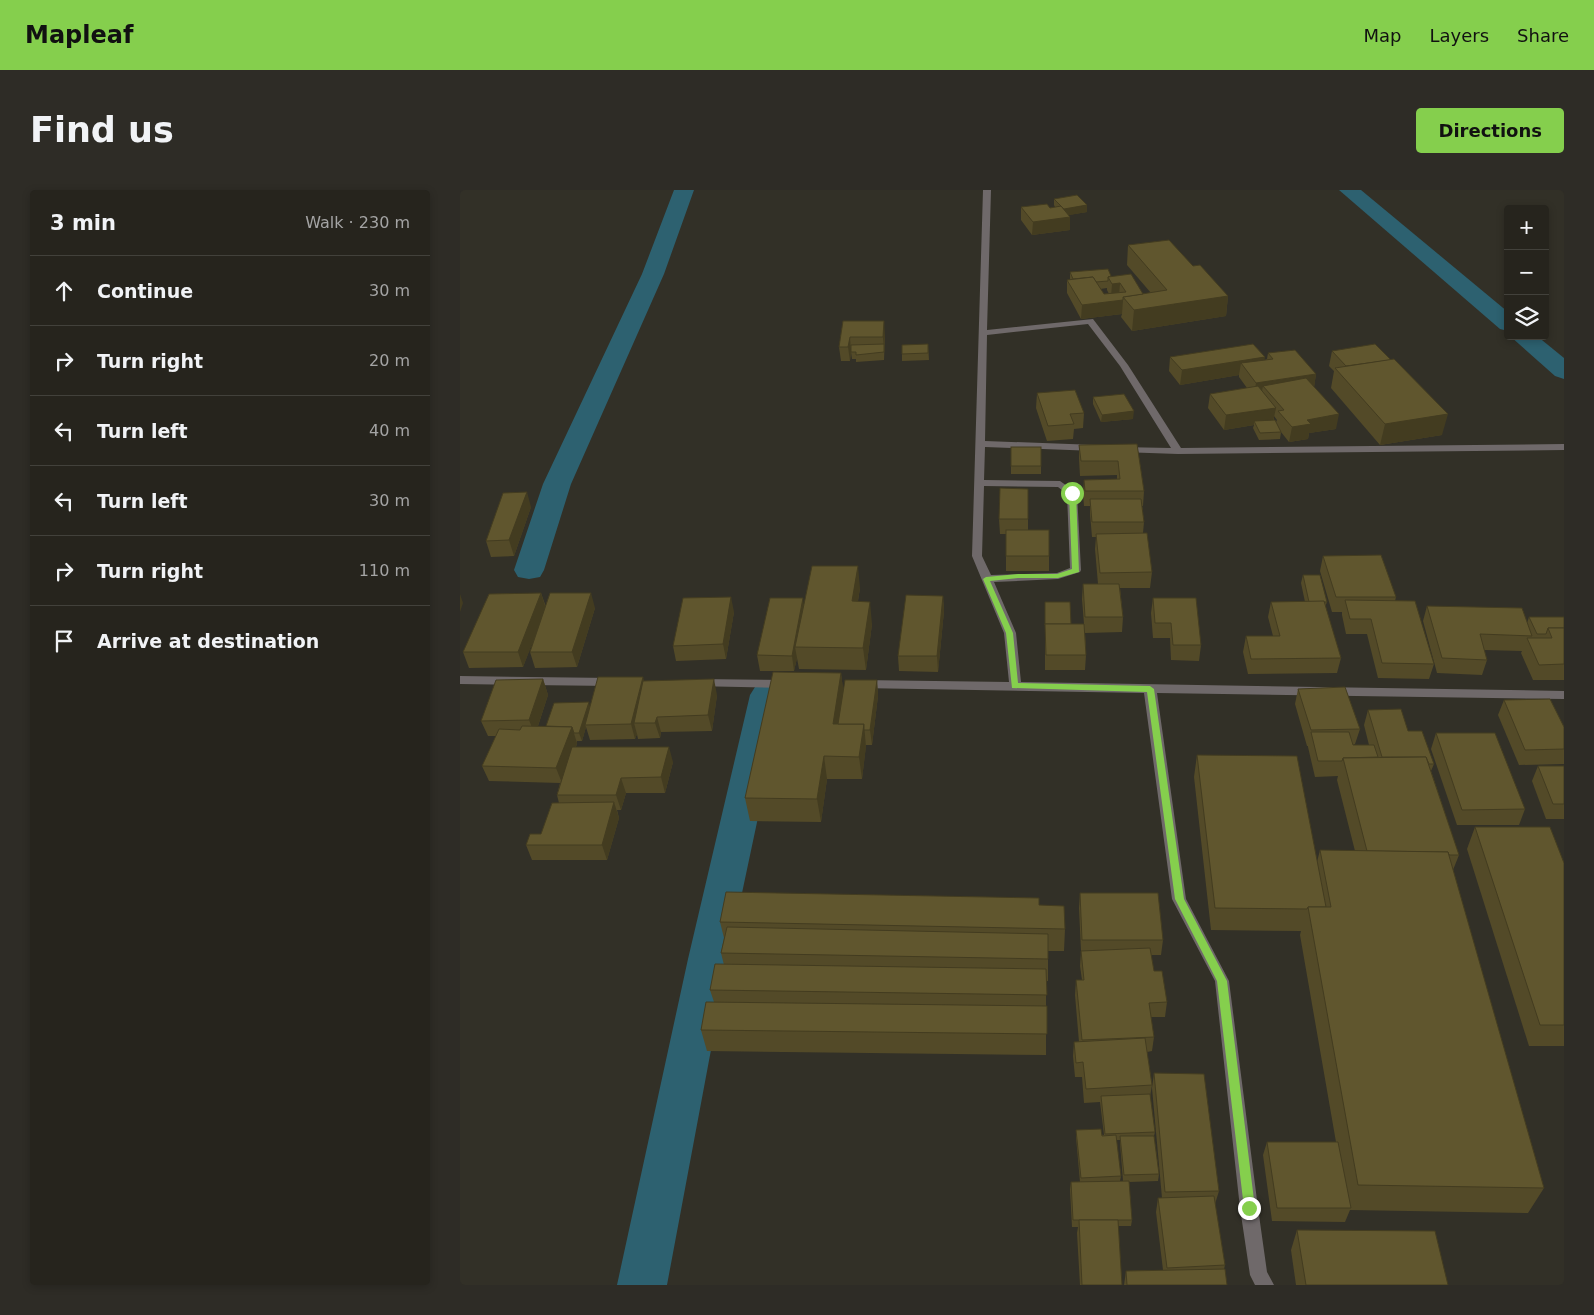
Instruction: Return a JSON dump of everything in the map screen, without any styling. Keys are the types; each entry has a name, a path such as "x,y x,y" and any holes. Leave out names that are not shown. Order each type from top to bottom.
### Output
{"street":[{"path":"986,190 978,556 1010,633 1015,686"},
{"path":"984,333 1090,322 1124,364 1178,451"},
{"path":"981,444 1178,451 1564,447"},
{"path":"980,483 1060,484 1072,493 1076,570 1058,576 1018,576 986,579"},
{"path":"460,680 626,682"},
{"path":"685,682 802,684"},
{"path":"850,684 1564,695"},
{"path":"1150,689 1179,899 1222,981 1249,1208 1259,1275 1265,1285"}],"building":[{"path":"1077,195 1087,205 1064,209 1054,199"},
{"path":"1047,204 1050,208 1061,206 1070,217 1033,222 1021,207"},
{"path":"1169,240 1193,266 1200,265 1228,296 1134,310 1123,297 1167,290 1128,245"},
{"path":"1108,269 1111,276 1108,277 1108,281 1096,282 1093,277 1073,279 1070,272"},
{"path":"1131,274 1143,294 1123,297 1123,300 1082,305 1067,280 1093,277 1104,294 1126,292 1120,283 1112,284 1108,277"},
{"path":"843,321 884,321 883,337 850,337 848,347 839,347"},
{"path":"884,344 884,352 856,355 856,352 851,352 851,345"},
{"path":"928,344 928,353 902,354 902,345"},
{"path":"1253,344 1265,357 1182,370 1170,357"},
{"path":"1375,344 1391,360 1346,366 1332,351"},
{"path":"1295,350 1316,374 1256,383 1241,363 1273,359 1268,353"},
{"path":"1394,359 1448,414 1385,424 1335,368"},
{"path":"1306,378 1339,414 1307,420 1311,424 1292,427 1278,411 1284,410 1263,386"},
{"path":"1258,386 1276,408 1226,415 1210,394"},
{"path":"1075,390 1084,413 1070,414 1074,424 1048,426 1037,393"},
{"path":"1124,394 1134,411 1102,415 1093,397"},
{"path":"1275,420 1281,432 1260,433 1254,421"},
{"path":"1137,444 1144,491 1085,491 1084,480 1120,479 1118,461 1081,461 1079,445"},
{"path":"1011,447 1041,447 1041,466 1011,466"},
{"path":"1000,488 1028,489 1028,519 999,519"},
{"path":"527,492 509,540 486,541 503,493"},
{"path":"1090,499 1141,499 1144,522 1092,522"},
{"path":"1006,530 1049,530 1049,556 1006,556"},
{"path":"1147,533 1152,572 1100,573 1096,534"},
{"path":"1381,555 1396,597 1336,597 1323,556"},
{"path":"812,566 858,566 852,601 870,602 863,648 795,647"},
{"path":"1303,575 1320,575 1327,602 1309,602"},
{"path":"1083,584 1119,584 1123,617 1085,617"},
{"path":"541,593 518,652 463,652 489,594"},
{"path":"550,593 591,593 572,652 530,652"},
{"path":"906,595 943,596 937,656 898,656"},
{"path":"731,597 723,644 673,646 683,598"},
{"path":"770,598 803,598 792,656 757,655"},
{"path":"1153,598 1196,598 1201,645 1173,645 1171,623 1155,623"},
{"path":"1345,600 1415,601 1434,664 1382,663 1371,619 1350,619"},
{"path":"1324,601 1341,658 1251,659 1246,636 1280,636 1271,602"},
{"path":"1045,602 1070,602 1071,624 1045,624"},
{"path":"1427,606 1522,608 1532,636 1480,634 1487,660 1442,658"},
{"path":"1529,617 1564,617 1564,628 1548,628 1546,634 1537,634"},
{"path":"1045,624 1084,624 1086,655 1046,655"},
{"path":"1548,628 1564,628 1564,664 1539,665 1527,638 1552,638"},
{"path":"773,672 841,673 833,724 864,724 859,757 824,756 817,799 745,798"},
{"path":"598,677 643,677 631,724 585,725"},
{"path":"543,679 529,720 481,721 496,680"},
{"path":"714,679 708,715 657,717 655,723 634,723 643,681"},
{"path":"845,680 877,680 870,730 864,730 864,724 838,724"},
{"path":"1345,687 1360,729 1311,730 1298,689"},
{"path":"1550,699 1564,727 1564,749 1525,750 1504,700"},
{"path":"589,702 579,733 574,733 572,727 546,726 554,703"},
{"path":"1401,709 1408,731 1422,731 1434,764 1429,764 1426,757 1382,757 1368,710"},
{"path":"522,726 572,727 556,768 482,766 499,729 520,730"},
{"path":"1311,732 1349,732 1353,745 1374,745 1378,757 1343,758 1342,761 1318,761"},
{"path":"1436,733 1495,733 1525,809 1462,810"},
{"path":"572,747 669,747 661,777 621,778 616,795 557,795"},
{"path":"1197,755 1297,756 1326,907 1308,907 1307,909 1215,908"},
{"path":"1426,757 1459,855 1449,855 1448,852 1367,851 1343,758"},
{"path":"1538,766 1564,766 1564,804 1553,804"},
{"path":"614,802 602,845 526,845 530,834 541,834 552,803"},
{"path":"1475,827 1550,827 1564,863 1564,1025 1540,1025"},
{"path":"1320,850 1448,852 1544,1188 1358,1185 1308,907 1331,907"},
{"path":"726,892 1039,898 1039,905 1064,906 1065,929 720,922"},
{"path":"1080,893 1158,893 1163,940 1082,940"},
{"path":"727,927 1048,934 1048,959 721,953"},
{"path":"1150,948 1154,971 1162,971 1167,1002 1149,1003 1154,1037 1082,1040 1076,980 1084,980 1081,951"},
{"path":"715,964 1046,969 1047,995 710,990"},
{"path":"706,1002 1047,1006 1047,1034 701,1030"},
{"path":"1145,1038 1152,1085 1086,1089 1083,1062 1076,1063 1074,1042"},
{"path":"1154,1073 1204,1074 1219,1191 1165,1192"},
{"path":"1150,1094 1155,1132 1105,1134 1101,1096"},
{"path":"1101,1129 1102,1136 1116,1135 1121,1176 1081,1178 1076,1130"},
{"path":"1120,1136 1154,1136 1159,1174 1124,1175"},
{"path":"1267,1142 1338,1142 1351,1208 1277,1208"},
{"path":"1129,1181 1132,1220 1073,1220 1071,1182"},
{"path":"1214,1196 1225,1265 1167,1268 1158,1198"},
{"path":"1079,1220 1118,1220 1122,1285 1082,1285"},
{"path":"1297,1230 1435,1231 1448,1285 1306,1285"},
{"path":"1225,1269 1227,1285 1127,1285 1126,1271"}],"waterway":[{"path":"529,570 557,484 653,274 684,190"},
{"path":"1349,190 1504,321"},
{"path":"1527,340 1564,371"},
{"path":"642,1285 708,959 767,695"}],"route":[{"path":"1072,493 1076,570 1058,576 1018,576 986,579 1010,633 1012,673 1015,686 1150,689 1179,899 1222,981 1249,1208"}]}
